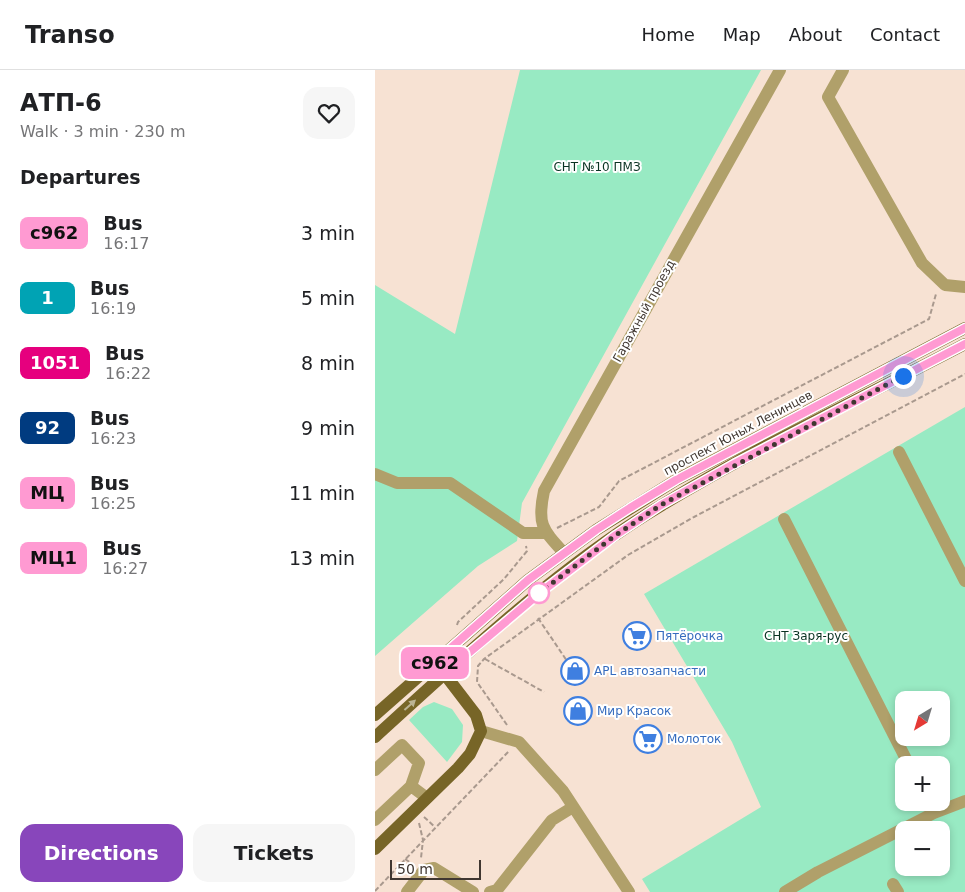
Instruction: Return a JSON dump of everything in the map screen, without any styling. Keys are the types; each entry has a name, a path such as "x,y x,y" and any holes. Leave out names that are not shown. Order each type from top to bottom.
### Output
{"main road":[{"name":"проспект Юных Ленинцев","path":"375,715 528,580 596,530 676,480 965,328"},
{"name":"проспект Юных Ленинцев","path":"375,737 445,673 541,592 616,535 661,505 965,344"},
{"path":"375,848 470,754 481,731 476,715 435,662"}],"street":[{"name":"Гаражный проезд","path":"564,553 546,533 539,514 544,491 780,70"},
{"path":"843,70 828,97 832,106 922,264 945,285 965,287"},
{"path":"899,452 965,581"},
{"path":"375,474 397,483 450,483 523,533 546,533"},
{"path":"784,519 904,756"},
{"path":"481,731 519,742 563,791 629,892"},
{"path":"375,770 402,745 419,763 411,786 375,820"},
{"path":"411,786 427,798"},
{"path":"950,804 965,801"},
{"path":"490,892 497,890 552,820 573,807"},
{"path":"785,892 926,811"},
{"path":"413,890 423,870 434,868 473,892"}],"path":[{"path":"567,524 599,507 619,481 929,319 932,305"},
{"path":"519,742 477,682 479,666 484,658 628,555 694,517 965,374"},
{"path":"457,628 458,622 504,579 527,551 523,533"},
{"path":"538,618 567,661"},
{"path":"484,658 544,692"},
{"path":"375,892 496,762"},
{"path":"423,870 421,858 423,840 419,822 424,817 435,827"},
{"path":"405,859 411,863"}],"green space":[{"name":"СНТ №10 ПМЗ","path":"520,70 761,70 522,503 517,541 478,566 375,656 375,285 455,334"},
{"name":"СНТ Заря-рус","path":"965,407 965,892 650,892 642,879 761,807 732,742 644,594"},
{"path":"434,702 452,709 463,725 462,742 447,762 409,720 423,707"}],"bus line":[{"name":"с962","path":"965,328 676,480 630,508 596,530 528,580 435,662 445,673 541,592 616,535 661,505 734,464 965,344"}],"place":[{"name":"Пятёрочка","path":"637,636"},
{"name":"APL автозапчасти","path":"575,671"},
{"name":"Мир Красок","path":"578,711"},
{"name":"Молоток","path":"648,739"}],"route":[{"path":"539,593 616,535 661,505 734,464 903,376"}]}
